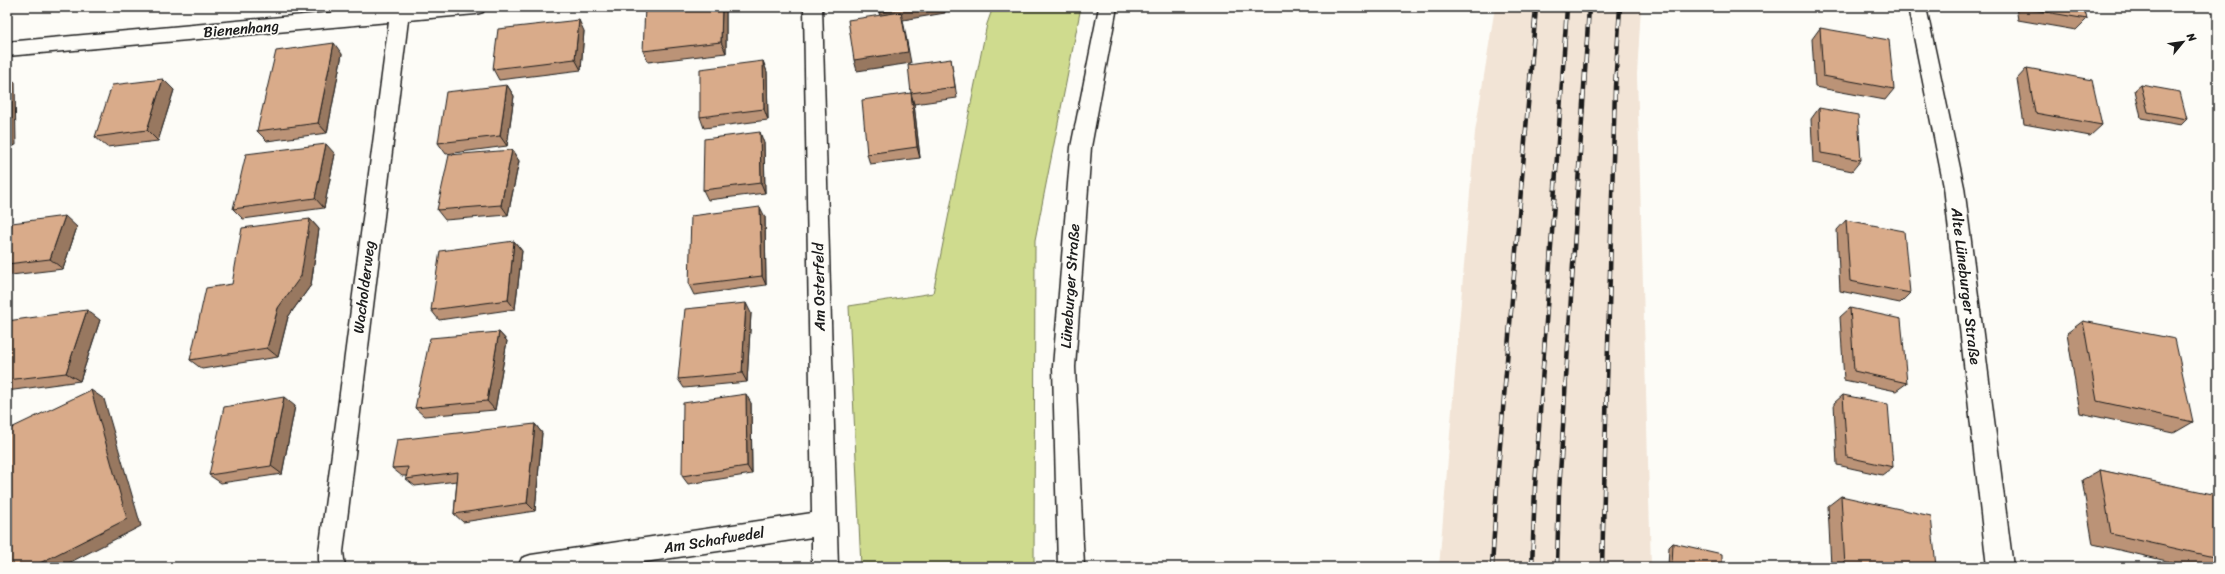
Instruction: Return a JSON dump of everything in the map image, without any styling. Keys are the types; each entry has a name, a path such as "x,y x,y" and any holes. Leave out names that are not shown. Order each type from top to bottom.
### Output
{"street":[{"name":"Bienenhang","path":"7,49 399,11 476,7"},
{"name":"Am Osterfeld","path":"813,7 825,567"},
{"name":"Lüneburger Straße","path":"1071,567 1064,367 1081,146 1108,7"},
{"name":"Alte Lüneburger Straße","path":"1917,7 1954,187 2000,567"},
{"name":"Wacholderweg","path":"332,567 331,552 399,11"},
{"name":"Am Schafwedel","path":"531,567 825,523"}],"shaded area":[{"path":"1495,7 1641,7 1637,75 1651,567 1439,567 1475,132"}],"green space":[{"path":"993,7 1081,7 1035,240 1034,567 861,567 849,306 933,293 987,24"}],"building":[{"path":"645,7 722,7 721,42 643,51"},
{"path":"878,7 909,7 879,12"},
{"path":"2028,7 2084,7 2087,19 2028,9"},
{"path":"901,12 908,52 854,60 848,20"},
{"path":"579,20 575,59 493,69 498,29"},
{"path":"1820,28 1889,40 1894,89 1823,76"},
{"path":"334,43 318,123 257,131 276,51"},
{"path":"951,59 955,87 911,93 908,65"},
{"path":"763,61 764,109 700,117 700,69"},
{"path":"2027,68 2092,80 2102,125 2035,113"},
{"path":"163,79 147,130 95,137 112,85"},
{"path":"507,85 500,136 438,143 446,92"},
{"path":"2141,85 2180,92 2187,119 2148,112"},
{"path":"911,93 917,147 867,154 862,100"},
{"path":"1819,108 1858,115 1861,160 1821,153"},
{"path":"760,132 761,183 703,190 704,139"},
{"path":"326,144 315,198 233,209 246,154"},
{"path":"512,150 501,205 437,210 449,155"},
{"path":"760,207 762,276 689,285 691,216"},
{"path":"65,216 50,259 7,264 7,238 12,223"},
{"path":"310,219 301,276 278,308 267,348 190,360 206,288 232,284 242,228"},
{"path":"1846,220 1904,231 1910,293 1850,281"},
{"path":"514,241 508,300 431,310 440,251"},
{"path":"746,303 742,373 678,379 685,309"},
{"path":"1850,308 1901,319 1907,383 1854,371"},
{"path":"87,310 66,373 7,380 7,321"},
{"path":"2083,321 2175,339 2193,422 2097,401"},
{"path":"499,332 487,401 415,408 430,338"},
{"path":"91,390 127,519 32,567 11,567 7,549 7,430"},
{"path":"746,394 747,466 682,476 683,403"},
{"path":"1843,395 1888,404 1893,467 1847,457"},
{"path":"284,397 271,466 209,475 224,407"},
{"path":"535,424 527,503 454,514 458,472 406,479 408,467 392,468 397,440"},
{"path":"2100,470 2217,495 2218,558 2111,534"},
{"path":"1841,496 1931,516 1936,567 1845,567"},
{"path":"1673,543 1722,554 1722,567 1672,566"}],"railway":[{"path":"1492,567 1498,470 1536,7"},
{"path":"1532,567 1535,487 1567,7"},
{"path":"1557,567 1559,491 1589,7"},
{"path":"1602,567 1615,87 1620,7"}]}
